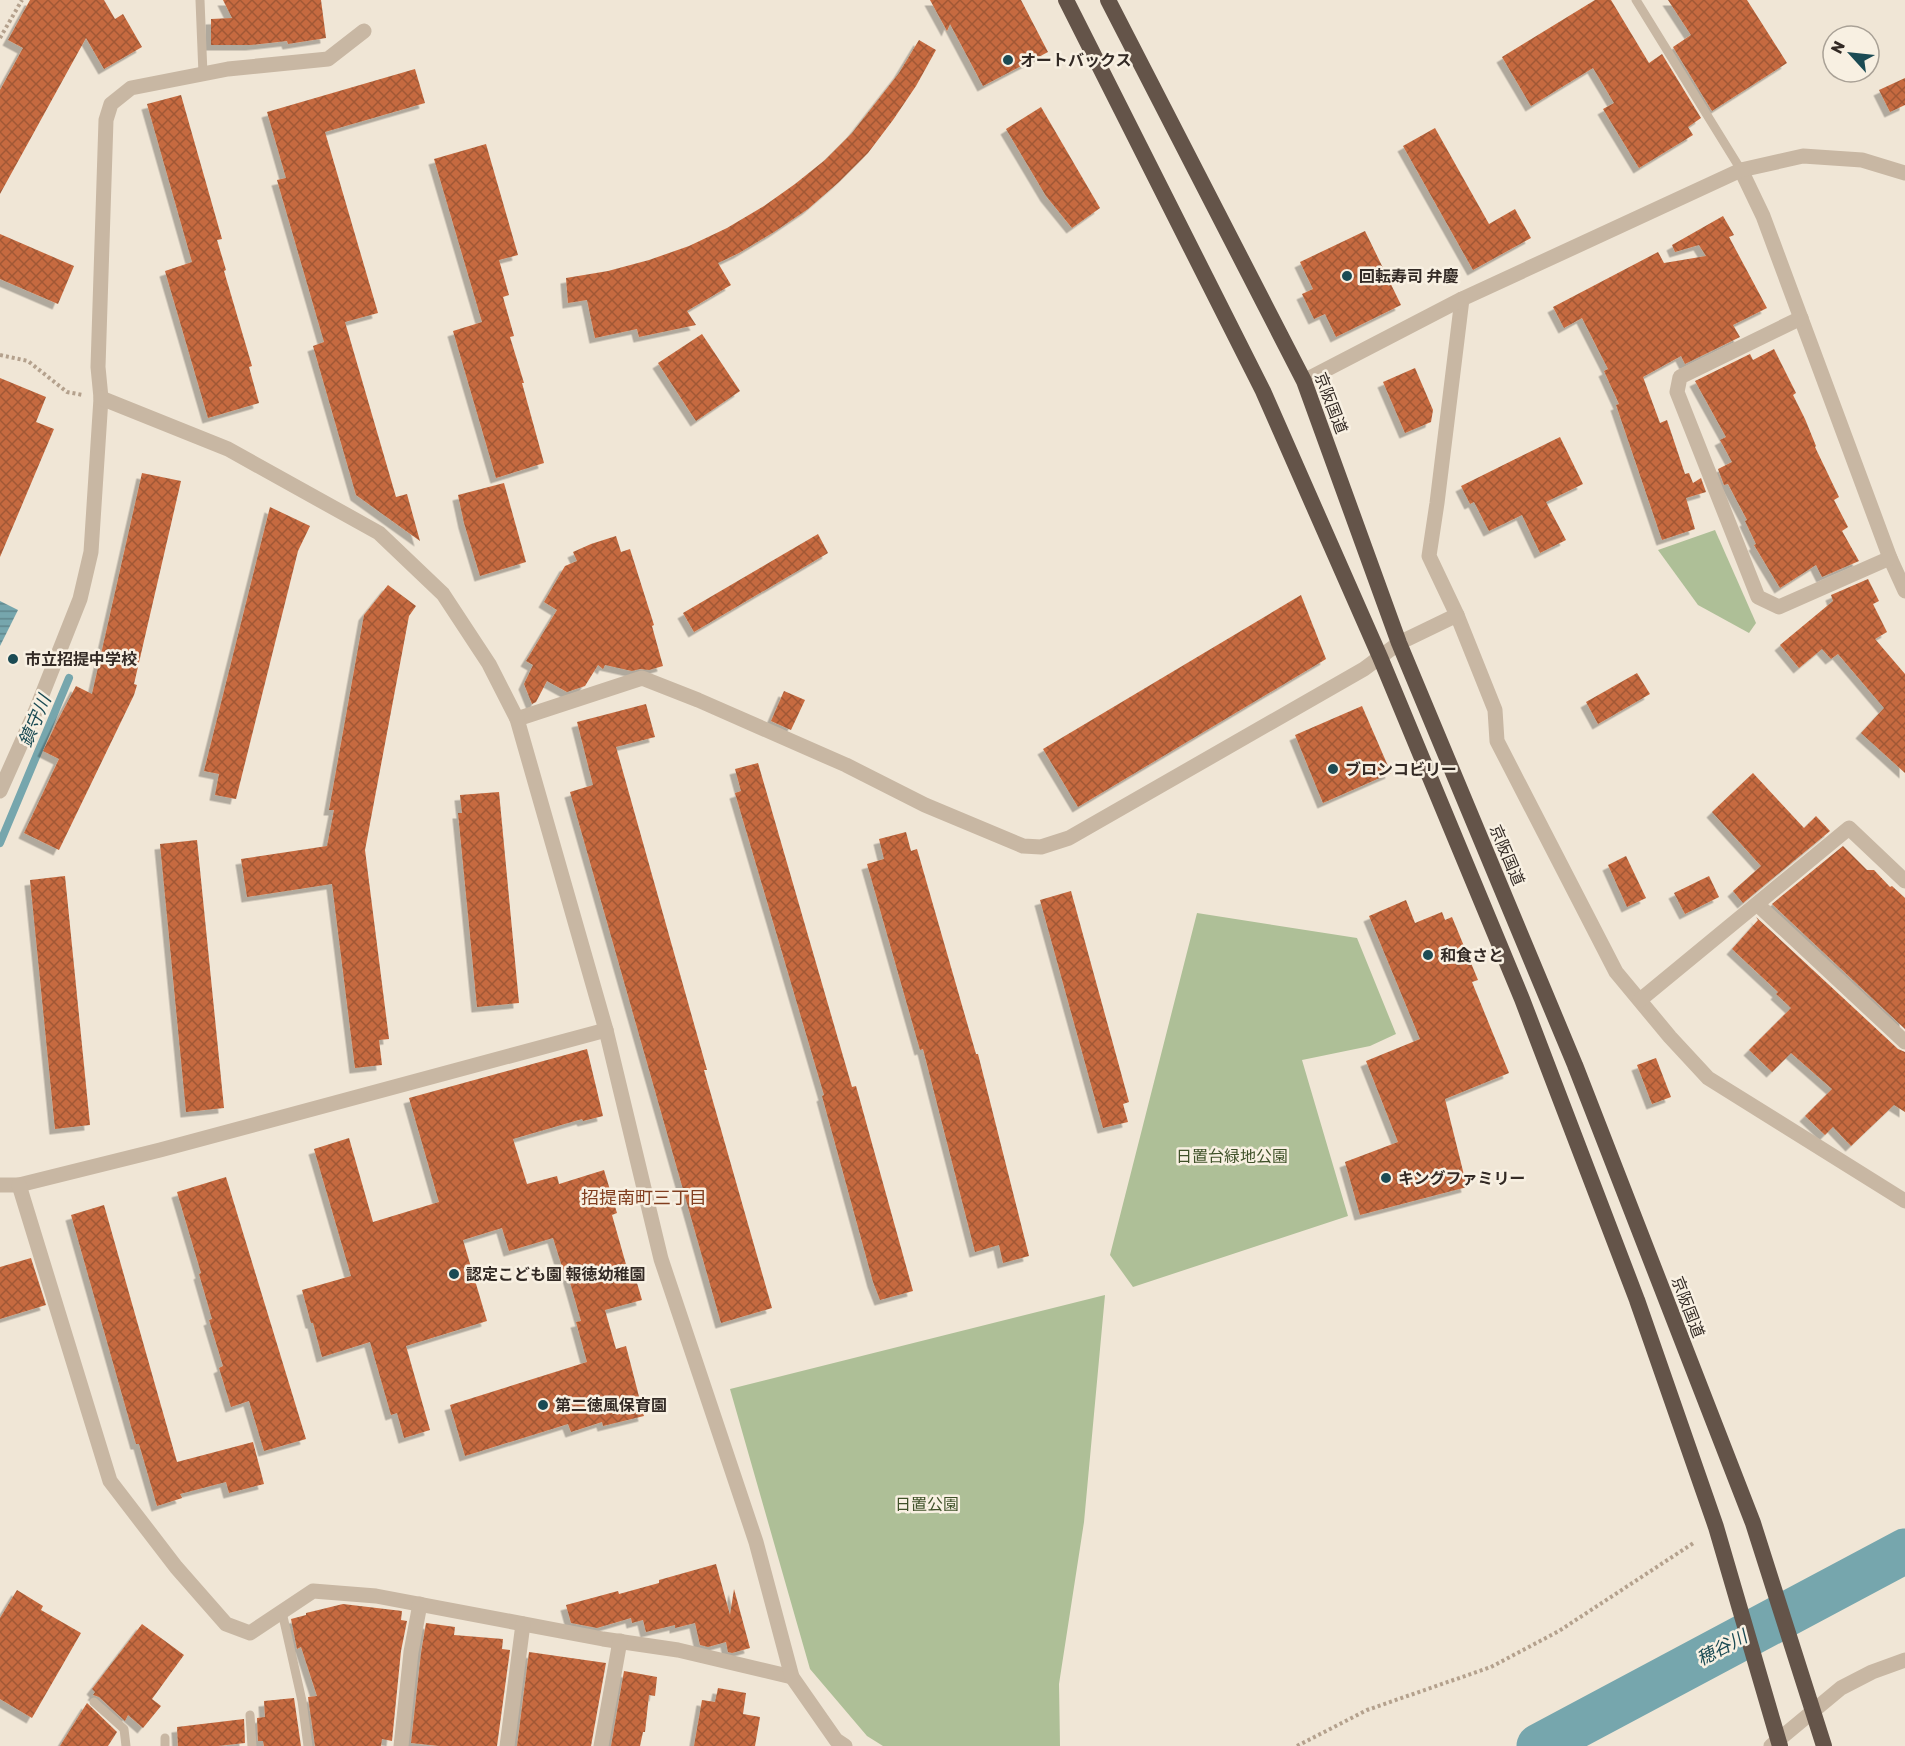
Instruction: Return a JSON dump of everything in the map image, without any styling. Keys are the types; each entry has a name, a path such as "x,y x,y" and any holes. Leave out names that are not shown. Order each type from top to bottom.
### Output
{"highway":[{"path":"1066,0 1263,390 1380,657 1522,999 1636,1300 1716,1527 1770,1714 1776,1744"},
{"name":"京阪国道","path":"1108,0 1304,381 1399,643 1575,1065 1753,1523 1824,1746"}],"street":[{"path":"0,791 36,710 80,599 91,552 101,398 98,367 106,120 111,104 131,88 228,69 328,59 364,31"},
{"path":"1304,381 1462,299 1741,170 1803,156 1862,160 1905,172"},
{"path":"1741,170 1763,216 1890,558 1905,591"},
{"path":"1462,299 1429,556 1457,615 1495,710 1497,741 1616,972 1670,1037 1708,1078 1905,1201"},
{"path":"1801,318 1680,378 1677,392 1758,597 1779,607 1890,558"},
{"path":"101,398 228,448 379,533 443,594 489,664 517,719 606,1030 661,1259 756,1542 792,1677 836,1740 845,1746"},
{"path":"517,719 642,678 846,765 925,805 1023,846 1041,847 1069,838 1364,669 1399,643 1457,615"},
{"path":"1640,1000 1849,828 1905,881"},
{"path":"1757,904 1905,1042"},
{"path":"0,1185 19,1185 160,1150 606,1030"},
{"path":"19,1185 110,1481 176,1567 226,1624 250,1633 313,1592 376,1596 678,1650 792,1677"},
{"path":"401,1746 411,1652 420,1604"},
{"path":"507,1746 523,1624"},
{"path":"601,1746 621,1641"},
{"path":"1776,1744 1812,1710 1841,1688 1872,1672 1905,1660"}],"lane":[{"path":"200,0 203,74"},
{"path":"1636,0 1741,170"},
{"path":"282,1612 302,1701 308,1746"},
{"path":"94,1702 124,1730 126,1746"},
{"path":"250,1715 252,1746"}],"path":[{"path":"0,38 22,0"},
{"path":"0,356 28,361 67,392 101,398"},
{"path":"1297,1746 1367,1710 1491,1667 1559,1631 1695,1542"}],"green space":[{"path":"1715,530 1756,623 1749,633 1698,605 1658,550"},
{"name":"日置台緑地公園","path":"1197,913 1357,938 1396,1034 1370,1046 1302,1060 1348,1216 1133,1287 1110,1255"},
{"name":"日置公園","path":"1105,1295 1084,1522 1059,1684 1060,1746 883,1746 867,1736 810,1669 730,1389"}],"water":[{"path":"0,601 18,610 0,646"}],"building":[{"path":"30,0 104,0 115,19 123,14 142,47 104,69 86,38 0,194 0,90 23,48 8,40"},
{"path":"223,0 321,0 326,38 288,44 287,41 251,45 211,45 211,19 232,18"},
{"path":"930,0 1021,0 1048,52 983,86 950,24 947,31"},
{"path":"1595,0 1611,0 1649,63 1662,54 1701,118 1688,127 1693,135 1639,168 1603,109 1614,103 1593,68 1531,106 1502,57"},
{"path":"1668,0 1747,0 1787,63 1712,111 1673,47 1691,35"},
{"path":"919,40 936,50 916,86 868,153 808,209 739,253 718,263 731,285 687,311 696,325 639,337 637,329 595,338 587,300 568,303 566,278 608,271 689,246 727,228 764,206 825,160 852,133 899,73"},
{"path":"415,69 425,103 325,132 378,313 345,322 396,497 407,494 420,541 356,495 313,346 324,342 277,180 286,178 267,112"},
{"path":"1905,78 1905,105 1890,112 1879,90"},
{"path":"181,95 222,239 217,240 252,366 249,367 259,403 208,418 165,271 192,262 147,104"},
{"path":"1041,107 1100,208 1072,228 1046,196 1006,129"},
{"path":"1435,128 1489,224 1515,209 1531,238 1473,270 1403,146"},
{"path":"486,144 518,255 499,260 509,295 503,297 514,336 510,337 544,463 496,478 453,331 482,322 434,159"},
{"path":"1723,216 1734,235 1729,237 1767,308 1733,325 1740,337 1685,364 1681,356 1643,377 1660,423 1667,420 1685,474 1689,473 1693,483 1701,478 1706,492 1686,498 1695,529 1662,540 1616,405 1619,404 1604,371 1608,369 1582,318 1564,328 1553,307 1658,252 1664,263 1706,256 1699,245 1675,252 1672,245"},
{"name":"回転寿司 弁慶","path":"1365,231 1401,305 1336,337 1325,314 1314,319 1302,294 1313,289 1300,262"},
{"path":"0,234 74,266 58,304 0,279"},
{"path":"702,334 740,391 696,421 658,363"},
{"path":"1774,349 1796,393 1793,395 1839,497 1834,500 1848,527 1842,531 1859,561 1822,577 1816,565 1780,588 1754,545 1756,544 1745,521 1747,520 1728,484 1724,485 1718,469 1732,462 1720,440 1726,437 1695,381 1750,354 1753,360"},
{"path":"1415,368 1433,410 1431,422 1405,433 1383,382"},
{"path":"0,378 46,397 36,422 54,429 0,557"},
{"path":"1560,437 1583,484 1546,502 1566,540 1540,553 1522,515 1489,531 1474,502 1470,504 1461,486"},
{"path":"142,473 181,481 134,684 137,685 59,850 24,833 59,759 43,751 58,720 76,686 92,694"},
{"path":"504,483 526,562 480,576 458,495"},
{"path":"270,507 310,526 298,551 236,799 215,795 219,774 204,771"},
{"path":"818,534 828,553 694,632 683,613"},
{"path":"616,536 621,552 630,549 654,625 652,626 663,666 632,671 605,665 603,669 598,665 585,686 567,692 547,681 536,702 532,704 524,684 533,665 526,661 557,610 544,602 565,566 577,561 573,552"},
{"path":"1868,579 1879,601 1873,604 1887,632 1875,639 1905,674 1905,773 1861,733 1884,708 1838,654 1831,659 1822,649 1799,668 1780,645 1833,601 1831,595"},
{"path":"388,585 416,606 409,616 365,850 389,1039 379,1040 382,1065 355,1068 332,884 247,897 241,859 327,846 334,810 329,810 364,615"},
{"path":"1301,595 1326,659 1078,807 1043,749"},
{"path":"1637,673 1650,694 1598,724 1586,702"},
{"path":"784,691 805,700 791,730 771,721"},
{"path":"646,704 655,737 616,747 772,1308 721,1323 570,792 593,785 577,722"},
{"path":"1362,706 1391,773 1323,803 1295,735"},
{"path":"758,763 852,1087 856,1086 913,1291 880,1300 873,1282 822,1096 824,1095 735,793 741,791 735,769"},
{"path":"1753,773 1804,828 1816,816 1830,831 1743,903 1733,891 1761,866 1712,812"},
{"path":"499,792 519,1003 477,1007 458,813 462,813 460,795"},
{"path":"906,832 911,851 917,849 976,1054 978,1054 1029,1256 1003,1263 999,1245 975,1252 923,1049 920,1050 867,864 884,859 879,839"},
{"path":"197,840 224,1108 186,1112 160,844"},
{"path":"1843,846 1867,870 1874,870 1890,887 1892,886 1905,898 1905,1029 1772,904"},
{"path":"1626,856 1646,898 1627,907 1608,865"},
{"path":"65,876 90,1125 55,1129 30,880"},
{"path":"1709,876 1719,897 1685,914 1674,893"},
{"path":"1071,891 1129,1102 1123,1104 1128,1122 1103,1128 1040,900"},
{"path":"1406,900 1415,923 1442,912 1445,920 1452,917 1478,980 1472,982 1509,1073 1445,1099 1467,1187 1360,1215 1345,1162 1398,1142 1366,1061 1420,1039 1369,916"},
{"path":"1756,917 1898,1049 1905,1052 1905,1112 1894,1105 1851,1146 1833,1127 1825,1135 1805,1116 1832,1089 1791,1053 1772,1072 1749,1050 1791,1008 1776,994 1778,992 1732,949 1758,920"},
{"path":"587,1049 603,1116 583,1121 582,1119 513,1139 527,1184 557,1176 559,1184 604,1170 617,1213 612,1215 627,1268 632,1266 642,1300 605,1310 616,1349 626,1346 644,1416 603,1426 602,1422 571,1432 568,1424 465,1456 450,1405 587,1362 576,1322 581,1321 567,1272 564,1273 553,1238 509,1251 502,1228 463,1240 487,1321 406,1346 430,1430 404,1438 397,1413 391,1415 370,1342 322,1357 313,1323 311,1323 302,1290 351,1276 314,1149 349,1138 373,1222 439,1202 409,1098"},
{"path":"1656,1058 1671,1097 1652,1104 1637,1065"},
{"path":"226,1177 306,1439 264,1451 249,1401 231,1407 219,1368 223,1366 209,1320 212,1319 199,1274 201,1273 177,1192"},
{"path":"104,1205 177,1462 253,1442 264,1484 229,1493 226,1482 180,1494 182,1498 157,1506 139,1444 136,1444 71,1215"},
{"path":"31,1258 46,1305 0,1319 0,1267"},
{"path":"716,1564 730,1615 734,1589 750,1648 732,1653 728,1652 726,1642 708,1647 700,1645 695,1623 646,1632 643,1620 632,1623 631,1618 597,1628 571,1623 566,1605 618,1591 619,1594"},
{"path":"17,1590 43,1606 41,1610 81,1633 32,1718 0,1699 0,1618"},
{"path":"343,1604 402,1611 401,1620 407,1621 401,1651 392,1741 382,1739 381,1746 315,1746 308,1697 317,1696 301,1647 297,1649 291,1619"},
{"path":"426,1623 455,1627 454,1635 503,1639 502,1649 510,1650 497,1746 439,1746 411,1743"},
{"path":"142,1624 184,1655 152,1699 161,1706 143,1728 128,1715 125,1721 99,1697 93,1695 95,1692 92,1689"},
{"path":"529,1652 606,1663 591,1746 517,1746"},
{"path":"624,1671 657,1677 655,1696 649,1695 645,1732 643,1732 640,1746 611,1746"},
{"path":"718,1688 746,1693 743,1714 760,1717 755,1746 694,1746 702,1700 715,1702"},
{"path":"294,1698 301,1746 264,1746 263,1741 258,1741 257,1718 265,1717 264,1701"},
{"path":"87,1703 117,1732 108,1746 60,1746"},
{"path":"244,1719 245,1743 178,1746 177,1727"}],"waterway":[{"name":"鎮守川","path":"0,843 69,678"},
{"name":"穂谷川","path":"1539,1746 1905,1551"}],"place":[{"name":"オートバックス","path":"1008,60"},
{"name":"回転寿司 弁慶","path":"1347,276"},
{"name":"市立招提中学校","path":"13,659"},
{"name":"ブロンコビリー","path":"1333,769"},
{"name":"和食さと","path":"1428,955"},
{"name":"キングファミリー","path":"1386,1178"},
{"name":"認定こども園 報徳幼稚園","path":"454,1274"},
{"name":"第二徳風保育園","path":"543,1405"}],"district":[{"name":"招提南町三丁目","path":"644,1198"}]}
